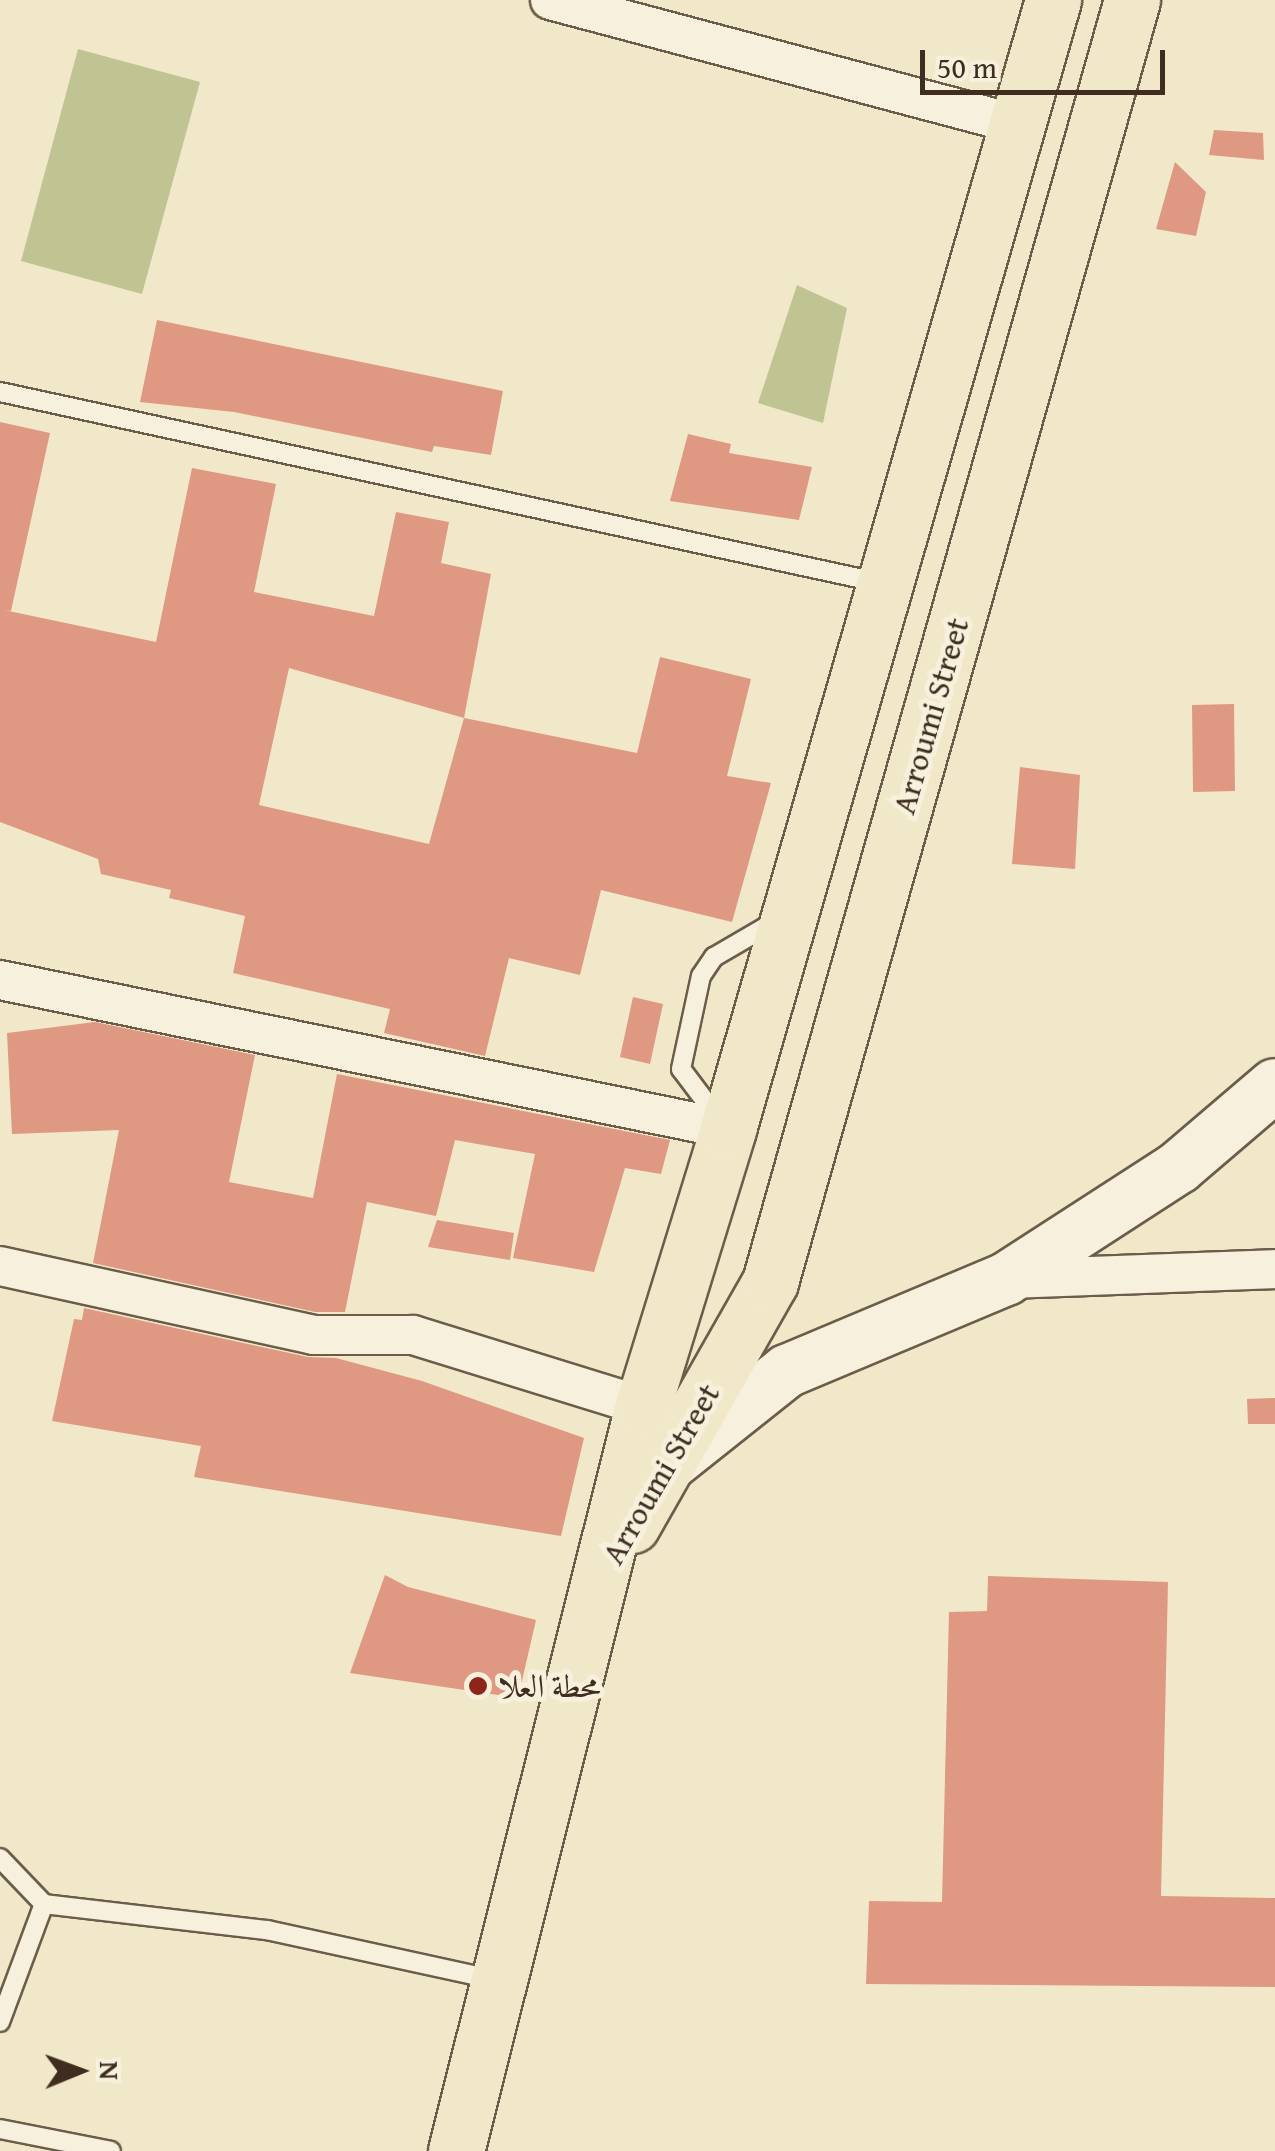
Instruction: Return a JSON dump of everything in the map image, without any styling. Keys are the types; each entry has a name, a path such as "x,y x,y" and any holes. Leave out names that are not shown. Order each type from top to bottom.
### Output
{"main road":[{"name":"Arroumi Street","path":"594,1593 643,1406 792,912 1053,0"},
{"name":"Arroumi Street","path":"594,1593 770,1282 1132,0"},
{"path":"664,1469 788,1372 1006,1279 1179,1167 1275,1085"},
{"path":"456,2151 594,1593"}],"street":[{"path":"550,0 1015,124"},
{"path":"0,980 728,1129"},
{"path":"0,1266 313,1334 413,1334 643,1406"},
{"path":"1006,1279 1275,1269"}],"lane":[{"path":"0,392 887,584"},
{"path":"0,1858 44,1904 267,1930 496,1980"},
{"path":"0,2022 44,1904"},
{"path":"0,2129 111,2151"}],"green space":[{"path":"78,49 200,82 142,294 21,261"},
{"path":"797,285 847,308 823,423 758,403"}],"building":[{"path":"1214,130 1263,133 1264,160 1209,155"},
{"path":"1175,162 1206,192 1196,236 1156,229"},
{"path":"157,320 503,391 491,455 434,446 432,452 234,412 140,402"},
{"path":"0,422 50,433 11,611 4,610 156,642 192,468 276,484 254,592 374,616 396,512 449,522 441,563 491,574 464,718 637,753 660,657 751,679 727,776 771,783 732,922 601,890 580,975 509,958 485,1056 384,1033 390,1009 233,973 245,916 169,898 171,890 101,874 98,859 0,822","holes":["289,668 464,718 429,844 259,805"]},
{"path":"688,434 731,444 729,453 812,467 799,520 670,501"},
{"path":"1234,704 1235,791 1193,792 1192,705"},
{"path":"1020,767 1080,775 1075,869 1012,864"},
{"path":"633,997 663,1004 650,1064 620,1057"},
{"path":"95,1022 255,1055 229,1182 313,1198 337,1074 670,1140 661,1174 625,1168 594,1272 513,1258 535,1154 455,1140 436,1216 367,1202 345,1312 315,1312 93,1263 119,1130 12,1134 7,1033"},
{"path":"437,1220 514,1233 510,1260 428,1247"},
{"path":"84,1308 308,1357 336,1358 422,1381 584,1438 561,1536 194,1477 201,1446 52,1421 74,1319 82,1320"},
{"path":"1275,1398 1275,1424 1248,1424 1247,1399"},
{"path":"385,1575 408,1587 536,1620 518,1698 350,1673"},
{"path":"988,1576 1168,1582 1161,1896 1275,1898 1275,1987 866,1984 869,1901 942,1902 949,1612 987,1611"}],"place":[{"name":"محطة العلا","path":"478,1686"}]}
